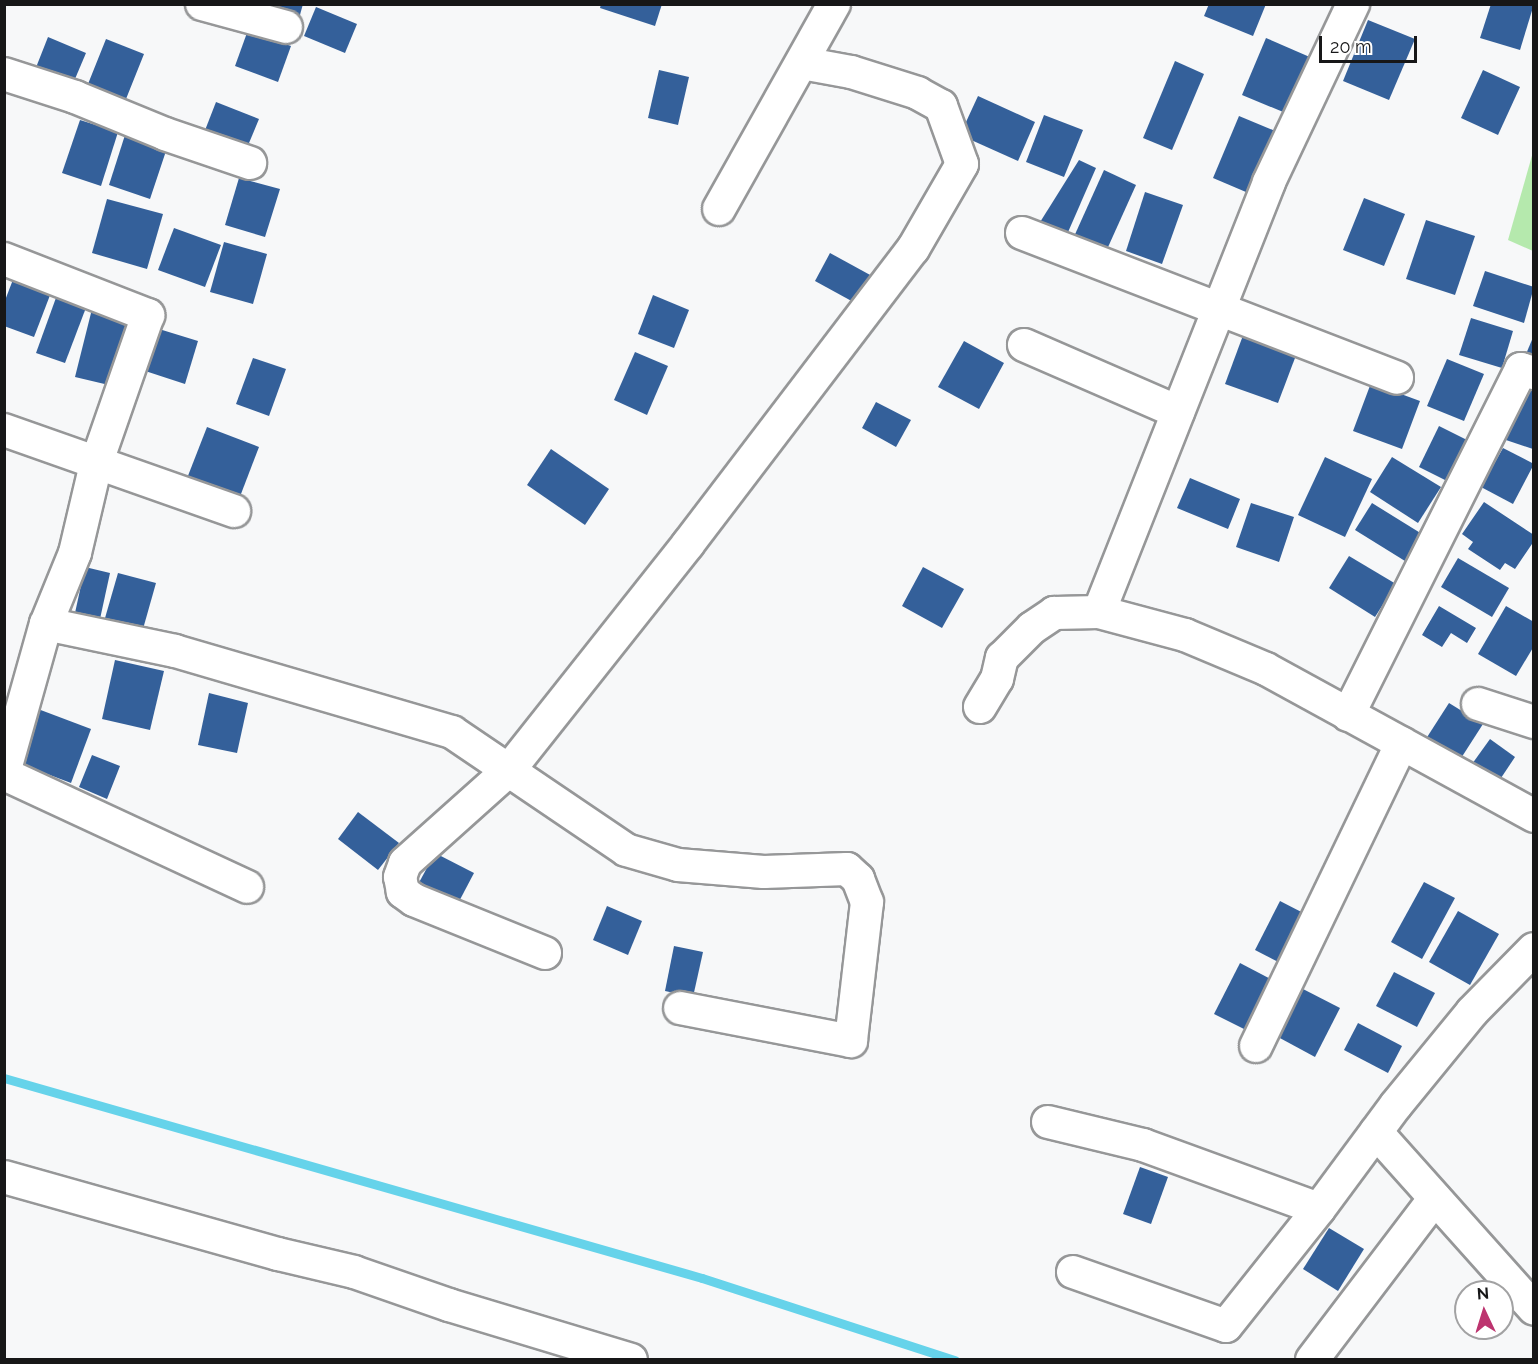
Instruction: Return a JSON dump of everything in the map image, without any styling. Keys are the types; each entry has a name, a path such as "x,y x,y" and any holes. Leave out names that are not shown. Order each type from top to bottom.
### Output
{"street":[{"path":"202,4 286,27"},
{"path":"719,209 834,4"},
{"path":"1099,612 1269,182 1353,4"},
{"path":"545,952 414,900 403,892 400,877 405,863 509,770 688,544 913,249 962,164 941,106 918,93 851,72 802,63"},
{"path":"4,74 75,97 165,134 250,163"},
{"path":"1022,233 1397,378"},
{"path":"4,259 148,315 96,464 75,554 46,624 4,773 247,887"},
{"path":"1024,345 1178,412"},
{"path":"1348,715 1521,369 1533,373"},
{"path":"4,430 234,511"},
{"path":"980,707 997,679 1002,658 1032,628 1054,613 1099,612 1185,635 1266,669 1533,816"},
{"path":"46,624 175,651 452,732 626,850 678,865 764,872 847,868 858,879 867,902 851,1041 680,1008"},
{"path":"1478,704 1533,722"},
{"path":"1256,1046 1402,743"},
{"path":"1072,1272 1226,1326 1320,1209 1376,1132 1472,1012 1533,949"},
{"path":"1048,1122 1143,1146 1320,1209"},
{"path":"1376,1132 1533,1310"},
{"path":"4,1177 257,1249 354,1272 572,1351 631,1359"},
{"path":"1312,1359 1435,1198"}],"green space":[{"path":"1533,152 1533,251 1508,240"}],"building":[{"path":"261,4 303,4 298,22"},
{"path":"601,4 662,4 655,26 600,8"},
{"path":"1209,4 1266,4 1253,36 1204,16"},
{"path":"1491,4 1534,4 1520,50 1480,38"},
{"path":"316,7 357,24 345,53 304,36"},
{"path":"1368,20 1415,39 1389,100 1343,81"},
{"path":"248,30 291,46 278,82 235,66"},
{"path":"48,37 86,53 72,86 35,70"},
{"path":"1266,38 1312,58 1288,114 1242,95"},
{"path":"106,39 144,54 124,104 86,89"},
{"path":"1175,61 1204,74 1172,150 1143,138"},
{"path":"659,70 689,77 678,125 648,118"},
{"path":"1483,70 1520,87 1498,135 1461,118"},
{"path":"978,96 1035,122 1018,161 960,135"},
{"path":"216,102 259,119 244,155 202,138"},
{"path":"1044,115 1083,130 1064,177 1026,162"},
{"path":"1239,116 1280,133 1253,195 1213,178"},
{"path":"80,120 118,132 101,186 62,173"},
{"path":"125,135 167,148 150,199 109,185"},
{"path":"1079,160 1096,168 1065,239 1037,227"},
{"path":"1104,170 1136,185 1104,256 1072,241"},
{"path":"239,178 280,189 265,237 225,225"},
{"path":"1145,192 1183,205 1162,264 1126,251"},
{"path":"1364,198 1405,214 1384,266 1343,250"},
{"path":"107,199 163,214 147,269 92,253"},
{"path":"1426,220 1475,236 1455,295 1406,279"},
{"path":"174,228 221,245 205,287 158,270"},
{"path":"224,242 267,254 253,304 210,292"},
{"path":"830,253 872,276 857,304 815,281"},
{"path":"1485,271 1534,287 1524,323 1473,306"},
{"path":"14,277 52,290 34,337 4,326 4,303"},
{"path":"57,295 87,305 65,363 36,353"},
{"path":"653,295 689,310 674,348 638,334"},
{"path":"92,309 129,318 113,386 75,377"},
{"path":"1471,318 1513,331 1502,368 1459,355"},
{"path":"146,325 198,341 185,384 133,367"},
{"path":"1245,330 1298,350 1278,403 1225,384"},
{"path":"1534,335 1534,369 1526,354"},
{"path":"964,341 1004,363 979,409 938,387"},
{"path":"635,352 668,366 647,415 614,400"},
{"path":"253,358 286,369 269,416 236,404"},
{"path":"1447,359 1484,374 1464,421 1427,406"},
{"path":"1371,383 1420,401 1402,449 1353,431"},
{"path":"1519,384 1534,389 1533,449 1500,438"},
{"path":"876,402 911,420 896,447 862,428"},
{"path":"1439,426 1475,444 1455,485 1419,467"},
{"path":"207,427 259,447 236,507 184,486"},
{"path":"1503,448 1534,464 1513,504 1481,487"},
{"path":"551,449 609,489 585,525 527,485"},
{"path":"1325,457 1372,479 1345,537 1298,515"},
{"path":"1392,457 1441,487 1418,523 1370,492"},
{"path":"1190,478 1240,499 1228,529 1177,508"},
{"path":"1484,502 1534,535 1534,541 1515,569 1505,563 1500,570 1468,549 1473,542 1462,534"},
{"path":"1251,503 1294,517 1279,562 1236,547"},
{"path":"1372,503 1422,534 1405,561 1355,530"},
{"path":"1349,556 1396,584 1375,617 1329,588"},
{"path":"1458,558 1509,588 1492,617 1441,587"},
{"path":"85,567 110,573 100,619 75,613"},
{"path":"923,567 964,589 942,628 902,606"},
{"path":"118,573 156,583 141,636 103,625"},
{"path":"1439,606 1476,628 1467,643 1451,633 1442,647 1422,635"},
{"path":"1506,606 1534,622 1534,646 1516,676 1478,654"},
{"path":"115,660 164,671 150,730 102,719"},
{"path":"209,693 248,703 237,753 198,745"},
{"path":"1449,703 1483,724 1456,766 1422,745"},
{"path":"38,709 91,729 71,783 18,763"},
{"path":"1490,739 1515,757 1493,790 1467,771"},
{"path":"92,755 120,766 107,799 79,787"},
{"path":"358,812 399,843 378,870 338,839"},
{"path":"435,853 474,873 454,911 415,890"},
{"path":"1424,882 1455,898 1422,959 1391,942"},
{"path":"1280,901 1313,918 1288,967 1255,950"},
{"path":"607,906 642,921 628,955 593,940"},
{"path":"1458,911 1499,934 1470,985 1429,962"},
{"path":"674,946 703,952 693,997 665,991"},
{"path":"1240,963 1278,983 1252,1033 1214,1014"},
{"path":"1394,972 1435,993 1417,1027 1376,1006"},
{"path":"1303,989 1340,1008 1315,1057 1278,1037"},
{"path":"1358,1023 1402,1046 1388,1073 1344,1050"},
{"path":"1140,1167 1168,1177 1151,1224 1123,1214"},
{"path":"1329,1228 1364,1249 1338,1291 1303,1269"}],"waterway":[{"path":"4,1078 702,1278 955,1360"}]}
